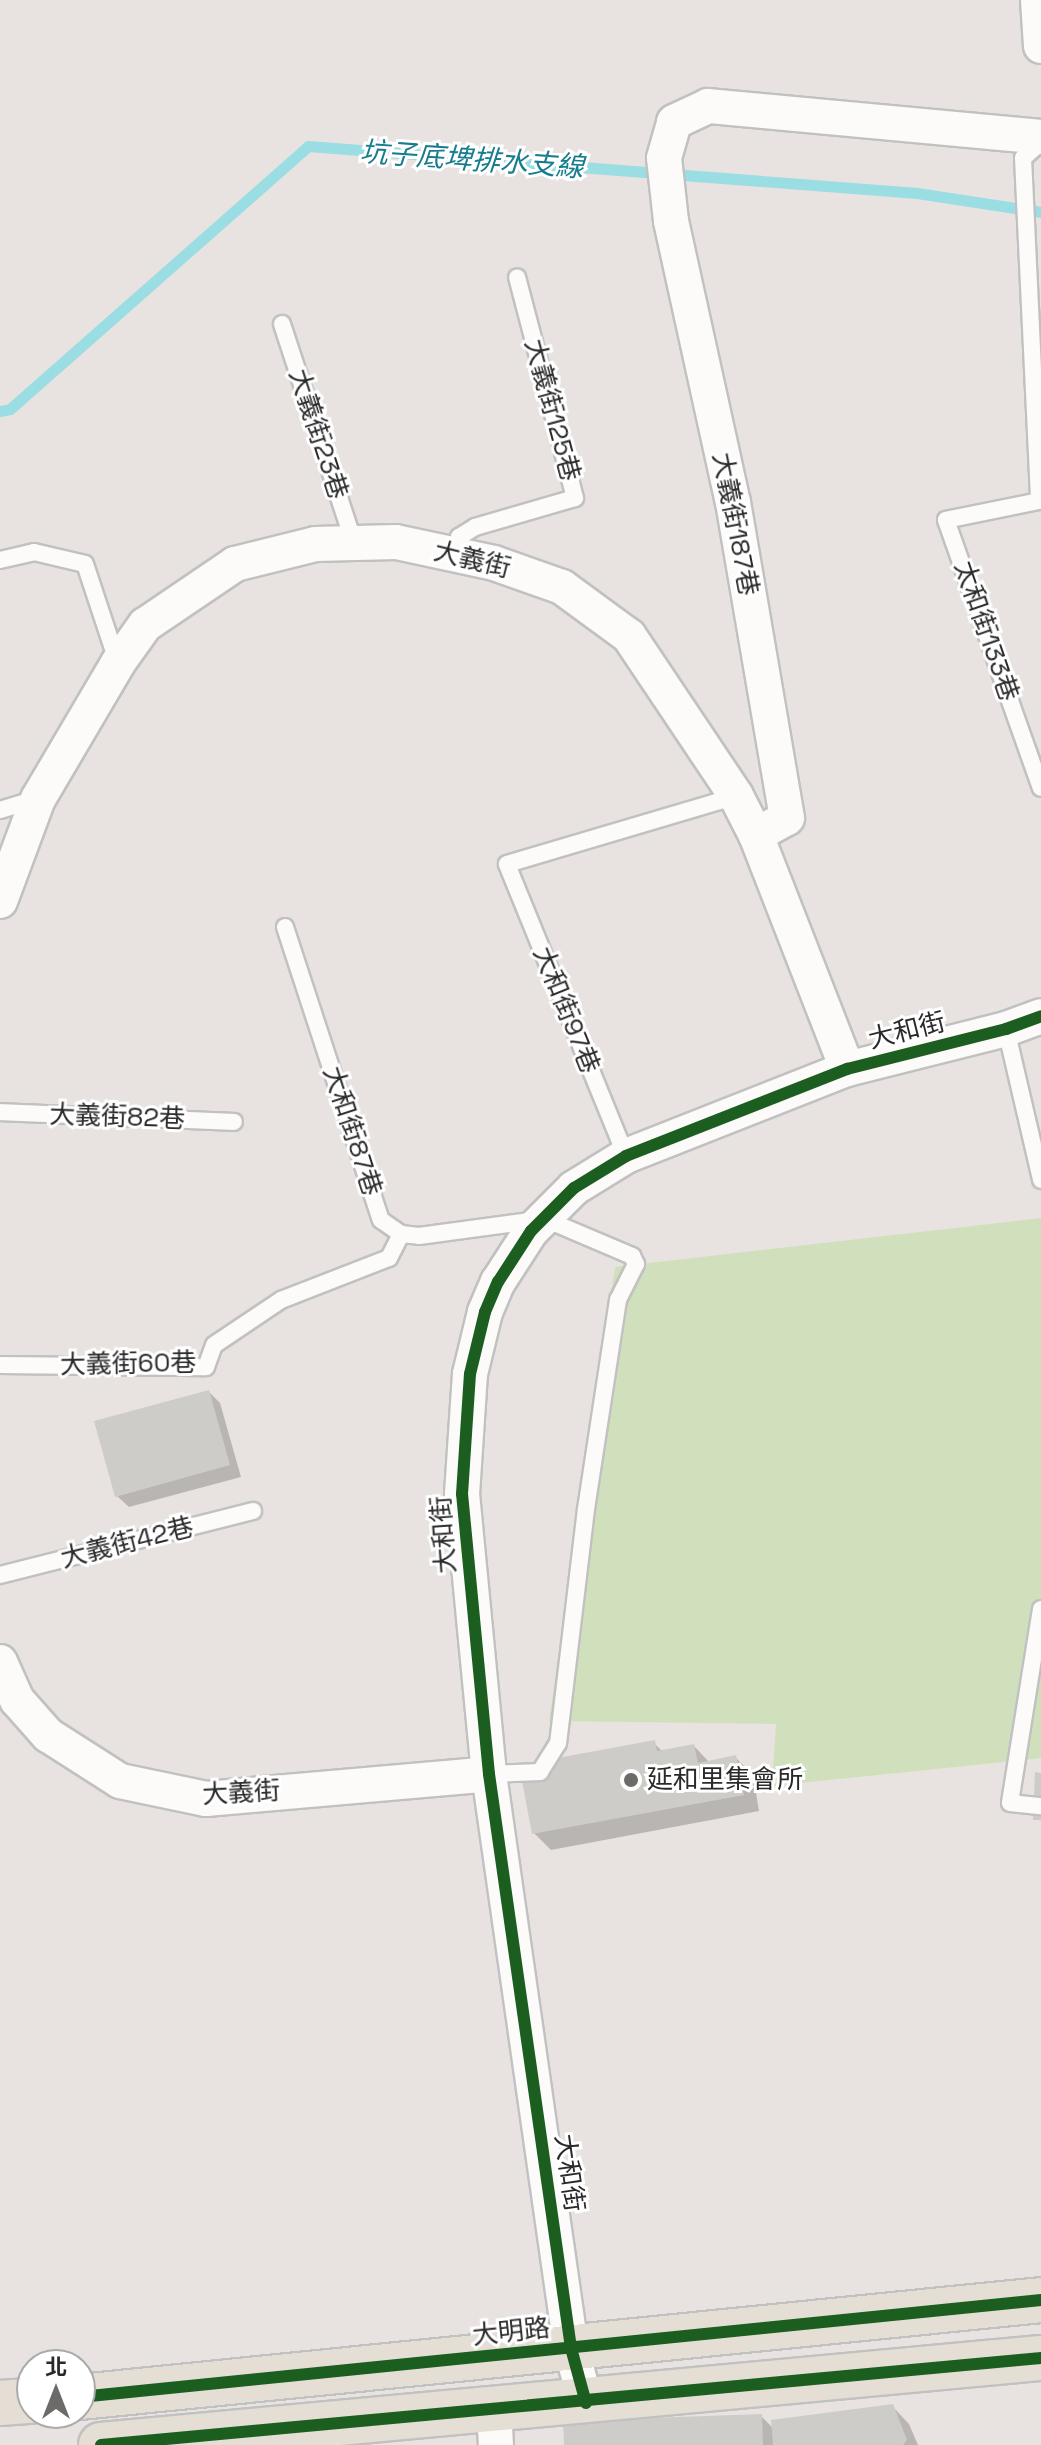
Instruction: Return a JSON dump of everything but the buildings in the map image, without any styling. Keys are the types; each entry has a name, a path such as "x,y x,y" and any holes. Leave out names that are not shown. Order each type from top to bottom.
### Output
{"main road":[{"name":"大明路","path":"96,2395 1041,2300"},
{"path":"106,2445 495,2427 586,2403 1041,2358"}],"street":[{"path":"1038,0 1041,46"},
{"name":"大義街187巷","path":"756,835 787,818 733,503 668,198 664,158 674,122 708,106 1041,140"},
{"name":"大義街","path":"0,901 38,799 118,663 145,625 235,564 315,544 396,542 494,563 562,587 629,636 736,796 756,835 847,1069"},
{"name":"大和街","path":"586,2403 571,2348 489,1774 462,1494 470,1374 479,1332 498,1282 531,1231 574,1188 626,1156 847,1069 1006,1029 1041,1016"},
{"name":"大義街","path":"0,1662 17,1700 48,1735 120,1781 206,1799 489,1774"}],"lane":[{"name":"太和街133巷","path":"1041,140 1023,158 1039,501 946,520 1041,788"},
{"name":"大義街125巷","path":"459,556 459,537 475,527 575,498 517,277"},
{"name":"大義街23巷","path":"282,324 354,543"},
{"path":"0,560 34,552 85,564 118,663"},
{"name":"大和街97巷","path":"626,1156 507,864 736,796"},
{"path":"0,810 38,799"},
{"name":"大和街87巷","path":"285,927 381,1220 401,1234"},
{"path":"1006,1029 1041,1180"},
{"name":"大義街82巷","path":"0,1112 234,1122"},
{"path":"401,1234 419,1236 545,1219 632,1256 636,1264 618,1300 586,1509 558,1743 540,1772 489,1774"},
{"name":"大義街60巷","path":"0,1365 206,1367 214,1345 281,1300 389,1258 401,1234"},
{"name":"大義街42巷","path":"0,1575 253,1511"},
{"path":"1041,1609 1010,1803 1041,1806"}],"green space":[{"path":"1041,1218 1041,1758 772,1786 776,1724 549,1721 615,1267"}],"waterway":[{"name":"坑子底埤排水支線","path":"0,411 10,409 308,146 917,193 1041,212"}],"cycle path":[{"path":"586,2403 571,2348 489,1774 462,1494 470,1374 485,1312 498,1282 531,1231 574,1188 626,1156 847,1069 1006,1029 1041,1016"},
{"path":"96,2395 1041,2300"},
{"path":"101,2445 1041,2358"}],"place":[{"name":"延和里集會所","path":"631,1780"}]}
